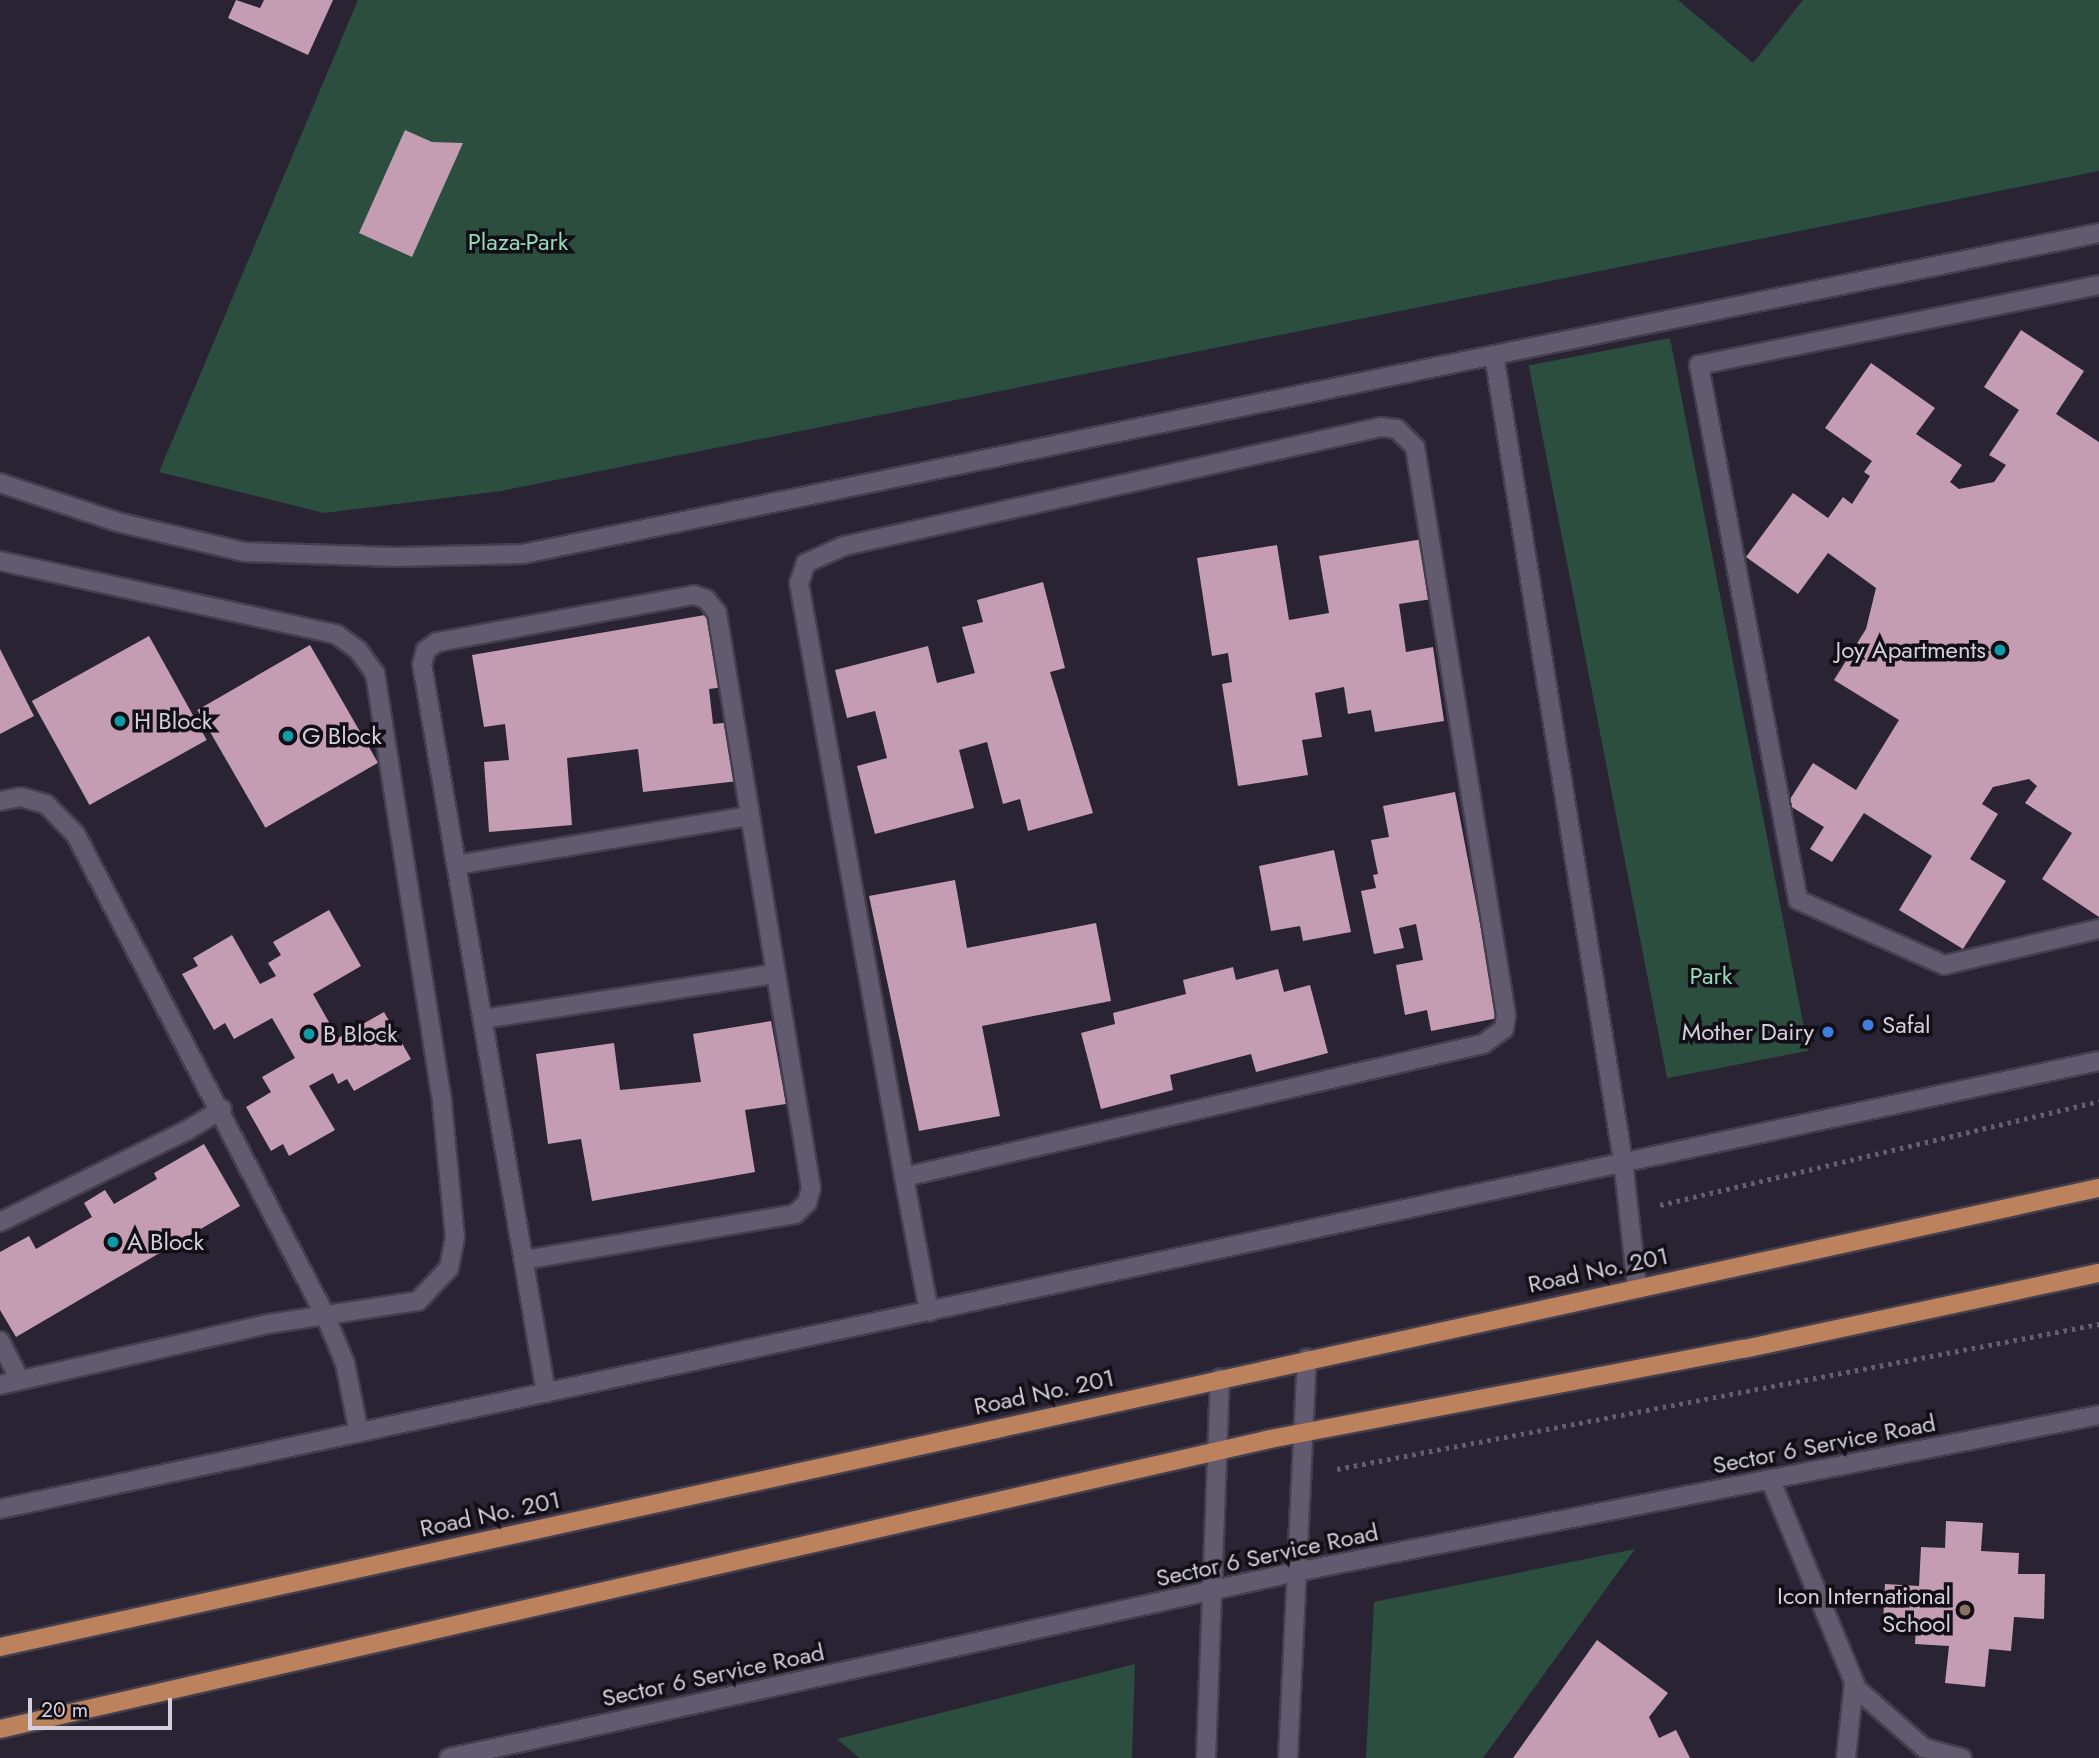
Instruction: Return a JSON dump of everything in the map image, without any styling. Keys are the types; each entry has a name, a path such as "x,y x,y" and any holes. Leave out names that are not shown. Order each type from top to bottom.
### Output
{"main road":[{"name":"Road No. 201","path":"0,1647 1307,1358 2099,1188"},
{"path":"0,1729 1219,1451 1744,1349 2099,1273"}],"street":[{"path":"0,483 117,522 244,552 397,557 523,554 2099,233"},
{"path":"2099,285 1699,365 1798,900 1944,965 2099,929"},
{"path":"1494,355 1623,1161 1637,1287"},
{"path":"904,1177 1483,1044 1504,1029 1506,1015 1415,447 1397,429 1381,427 844,546 806,563 799,583 904,1177 929,1312"},
{"path":"0,561 336,635 358,650 375,673 442,1103 455,1237 449,1268 418,1301 325,1315 0,1385"},
{"path":"524,1260 795,1214 807,1203 811,1188 717,613 706,599 694,595 437,642 426,650 422,664 546,1393"},
{"path":"0,801 21,797 46,804 76,835 222,1109 325,1315 345,1363 359,1433"},
{"path":"457,865 750,816"},
{"path":"483,1019 775,974"},
{"path":"0,1509 2099,1061"},
{"path":"0,1222 222,1109"},
{"path":"0,1341 20,1380"},
{"path":"1288,1758 1307,1358"},
{"path":"1206,1758 1215,1591 1220,1378"},
{"name":"Sector 6 Service Road","path":"449,1758 1296,1572 2099,1415"},
{"path":"1770,1479 1854,1682 1899,1730 1924,1748 1962,1758"},
{"path":"1846,1758 1854,1682"}],"path":[{"path":"1629,1213 2099,1101"},
{"path":"1301,1476 2099,1324"}],"green space":[{"name":"Plaza-Park","path":"358,0 1678,0 1753,63 1803,0 2099,0 2099,171 501,491 324,513 159,472"},
{"name":"Park","path":"1670,338 1809,1051 1667,1078 1529,365"},
{"path":"1635,1549 1483,1758 1366,1758 1374,1602"},
{"path":"1135,1664 1132,1758 859,1758 837,1739"}],"building":[{"path":"236,0 260,8 264,0 333,0 308,55 228,18"},
{"path":"405,130 432,142 463,143 412,257 359,233"},
{"path":"2021,330 2084,371 2056,414 2099,442 2099,917 2042,879 2072,833 2025,803 2037,786 2029,779 1993,787 1982,804 1998,814 1970,859 2006,881 1963,949 1899,910 1932,856 1864,813 1832,862 1810,849 1824,827 1787,804 1813,763 1856,790 1899,720 1834,680 1866,629 1876,588 1828,553 1798,594 1746,557 1793,493 1828,518 1843,497 1852,504 1870,476 1864,472 1872,461 1825,428 1871,363 1935,408 1916,434 1962,465 1950,482 1959,489 1994,482 2006,465 1989,455 2019,410 1984,387"},
{"path":"1423,539 1432,599 1399,604 1406,652 1433,647 1444,721 1375,732 1371,710 1348,714 1344,687 1315,693 1322,737 1302,740 1308,775 1238,786 1222,684 1232,682 1228,653 1212,656 1197,558 1277,545 1289,620 1329,613 1319,556"},
{"path":"1043,582 1065,668 1050,672 1093,813 1028,831 1020,799 1003,804 987,742 959,750 974,808 875,834 857,766 887,758 875,711 847,718 835,670 928,646 937,683 975,673 962,627 983,622 977,600"},
{"path":"711,614 724,687 709,689 713,724 732,722 738,781 643,792 638,749 567,758 572,825 489,832 484,762 509,760 505,724 484,727 472,655"},
{"name":"H Block","path":"149,636 207,740 89,805 32,701"},
{"name":"G Block","path":"310,645 378,763 265,828 197,710"},
{"path":"0,649 34,716 0,734"},
{"path":"1455,792 1498,1018 1431,1031 1427,1010 1405,1015 1396,965 1423,960 1416,924 1399,928 1404,948 1374,954 1361,891 1376,888 1373,875 1378,874 1371,840 1389,837 1383,806"},
{"path":"1334,850 1351,932 1303,941 1300,926 1271,931 1259,866"},
{"path":"955,880 967,948 1096,923 1111,1001 982,1026 1000,1116 919,1131 869,896"},
{"name":"B Block","path":"329,910 361,966 313,994 338,1038 384,1012 411,1059 354,1091 347,1079 338,1084 333,1073 309,1086 335,1130 289,1156 283,1144 271,1151 246,1107 271,1092 262,1077 295,1058 272,1018 234,1039 225,1023 214,1030 182,974 198,966 193,958 232,935 260,984 276,976 268,963 281,955 273,942"},
{"path":"1233,967 1236,980 1278,969 1284,992 1310,985 1328,1053 1256,1072 1251,1054 1170,1075 1173,1090 1101,1109 1081,1033 1115,1024 1113,1013 1186,994 1183,980"},
{"path":"771,1021 786,1104 745,1110 755,1172 592,1201 581,1139 548,1144 536,1054 614,1043 620,1090 701,1082 693,1034"},
{"name":"A Block","path":"204,1144 240,1206 16,1337 0,1310 0,1252 29,1236 36,1249 92,1217 84,1203 105,1190 114,1204 157,1179 154,1173"},
{"path":"1946,1521 1983,1523 1981,1551 2019,1553 2018,1574 2045,1574 2044,1619 2014,1617 2011,1651 1989,1649 1985,1687 1945,1683 1949,1646 1915,1644 1916,1626 1883,1624 1885,1584 1919,1586 1921,1547 1945,1548"},
{"path":"1597,1640 1668,1693 1649,1717 1659,1738 1676,1730 1690,1758 1513,1758"}],"place":[{"name":"Joy Apartments","path":"2000,650"},
{"name":"H Block","path":"120,721"},
{"name":"G Block","path":"288,736"},
{"name":"Safal","path":"1868,1025"},
{"name":"Mother Dairy","path":"1828,1032"},
{"name":"B Block","path":"309,1034"},
{"name":"A Block","path":"113,1242"},
{"name":"Icon International School","path":"1965,1610"}]}
